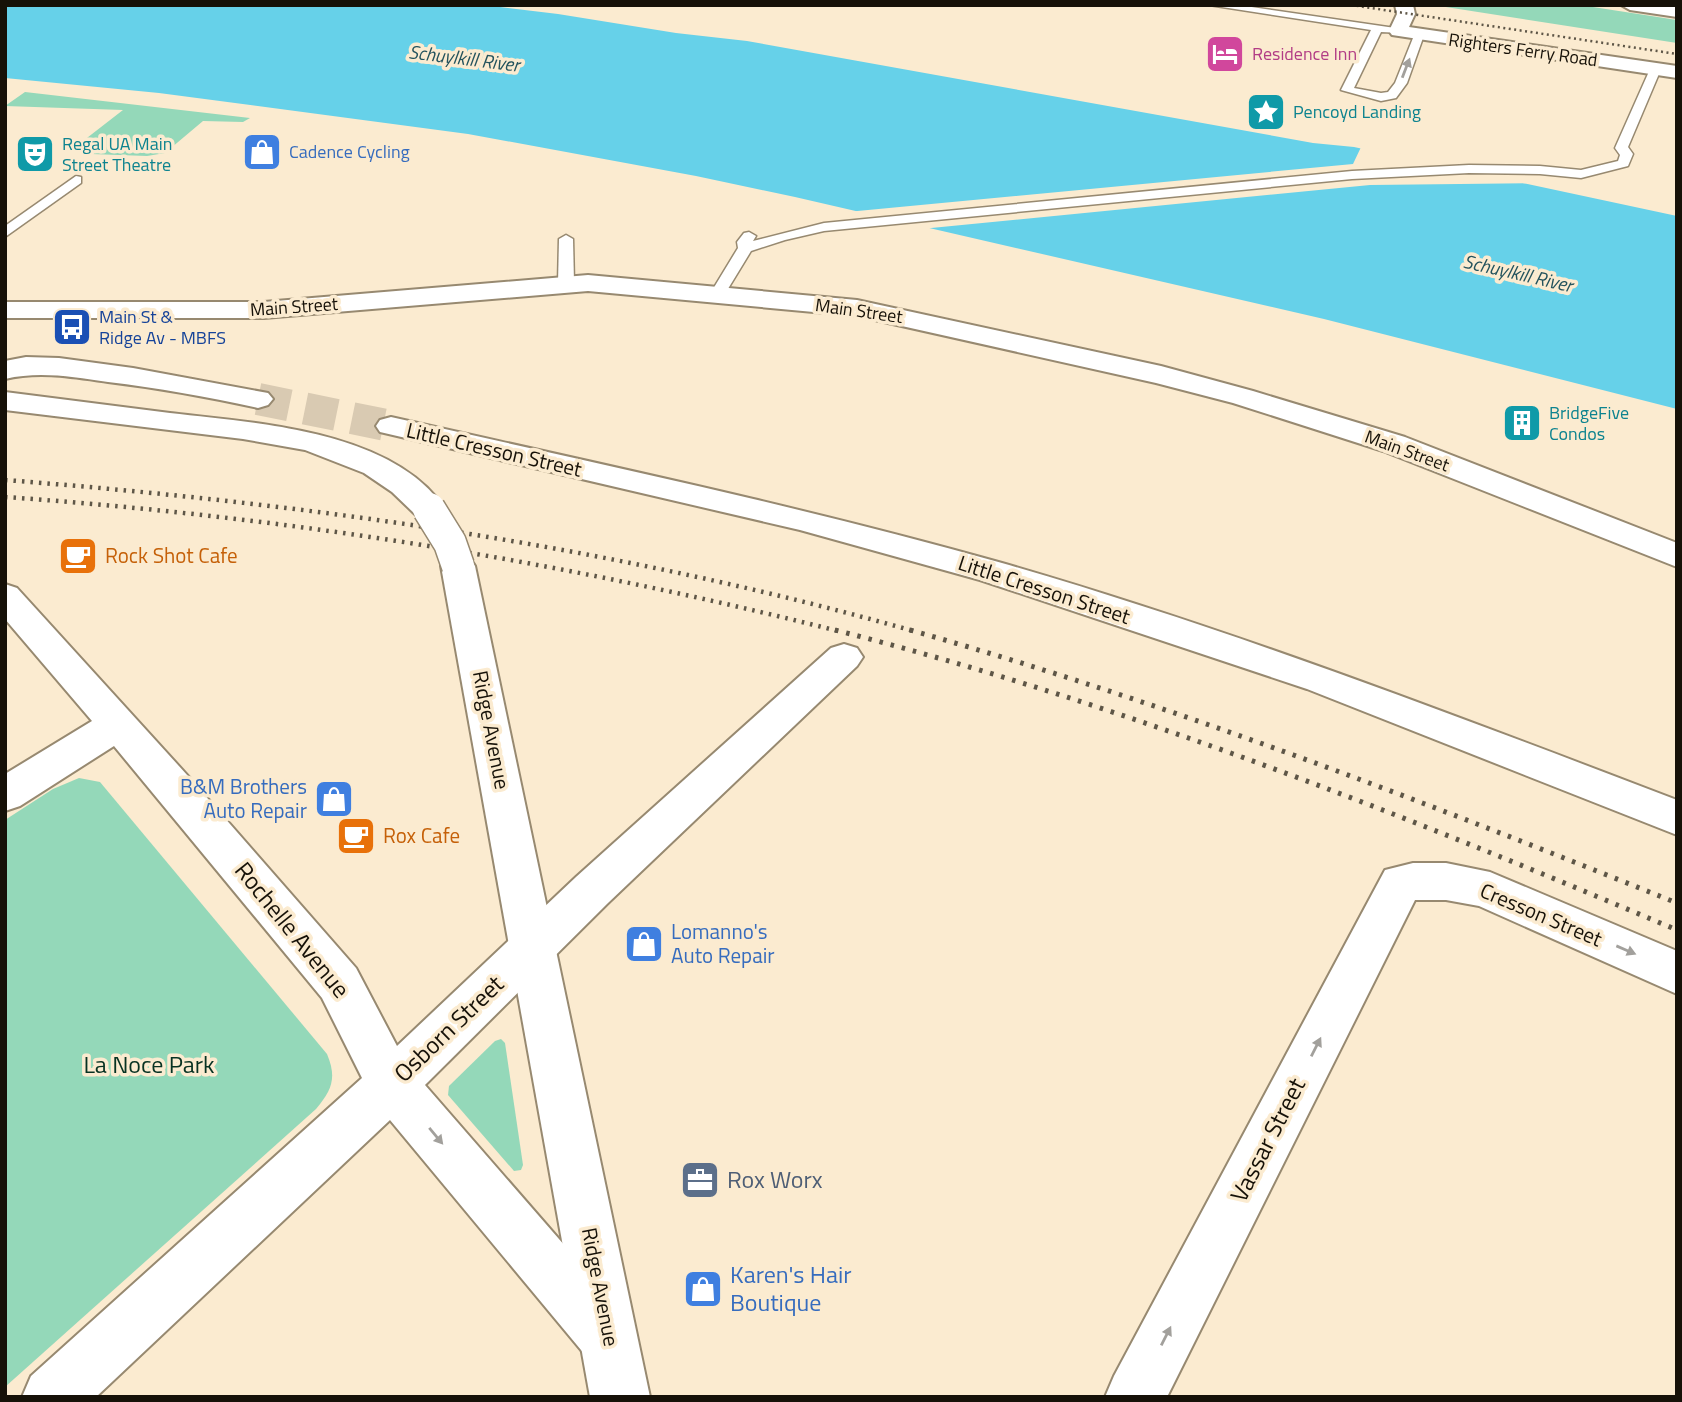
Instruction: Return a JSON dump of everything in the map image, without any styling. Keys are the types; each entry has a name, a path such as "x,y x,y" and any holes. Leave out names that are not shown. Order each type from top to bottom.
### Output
{"main road":[{"path":"1398,32 1406,14 1404,5"},
{"path":"1630,5 1677,12"},
{"name":"Righters Ferry Road","path":"1398,32 1677,72"},
{"name":"Main Street","path":"5,310 264,310 566,283 612,284 882,312 1205,386 1394,444 1677,556"},
{"path":"5,371 23,366 61,368 196,384 258,399"},
{"name":"Ridge Avenue","path":"5,401 308,441 372,464 417,495 429,509 450,543 458,566 616,1370"},
{"name":"Little Cresson Street","path":"391,426 804,521 992,572 1320,678 1677,818"},
{"name":"Rochelle Avenue","path":"5,596 339,983 392,1084 616,1370"},
{"name":"Osborn Street","path":"52,1397 392,1084 844,657"},
{"path":"5,795 118,724"},
{"name":"Cresson Street","path":"1401,883 1429,879 1463,883 1490,891 1677,973"},
{"name":"Vassar Street","path":"1135,1397 1401,883"}],"lane":[{"path":"1214,5 1398,32"},
{"path":"1378,28 1347,90 1388,97 1401,83 1419,34"},
{"path":"1550,170 1587,163 1611,151 1655,69"},
{"path":"718,294 745,248 781,236 824,227 1352,175 1428,170 1514,169 1581,174 1617,166 1627,158 1627,154 1611,151"},
{"path":"5,233 76,180"},
{"path":"566,239 566,283"}],"green space":[{"path":"1433,5 1580,5 1677,20 1677,43"},
{"path":"25,92 250,118 243,122 203,121 165,153 147,156 91,154 95,149 74,148 123,110 5,106"},
{"name":"La Noce Park","path":"79,778 100,782 327,1054 332,1077 326,1096 316,1109 5,1387 5,820 53,789"},
{"path":"501,1039 505,1043 523,1165 521,1170 514,1171 448,1095 449,1086 495,1041"}],"water":[{"name":"Schuylkill River","path":"5,5 484,5 558,14 676,33 747,41 1313,143 1354,147 1677,216 1677,409 1324,319 696,176 468,134 159,93 5,78"}],"pier":[{"path":"1362,145 1537,183 1370,185 921,229 847,212 1353,164"}],"tunnel":[{"path":"258,399 391,426"}],"railway":[{"path":"1351,5 1677,54"},
{"path":"5,480 235,502 464,533 692,576 914,631"},
{"path":"5,497 217,517 427,546 635,584 842,632"},
{"path":"835,630 1050,692 1262,764 1677,930"},
{"path":"910,630 914,631"},
{"path":"914,631 1105,690 1297,756 1677,903"}],"place":[{"name":"Residence Inn","path":"1225,54"},
{"name":"Pencoyd Landing","path":"1266,112"},
{"name":"Cadence Cycling","path":"262,152"},
{"name":"Regal UA Main Street Theatre","path":"35,154"},
{"name":"Main St & Ridge Av - MBFS","path":"72,327"},
{"name":"BridgeFive Condos","path":"1522,423"},
{"name":"Rock Shot Cafe","path":"78,556"},
{"name":"B&M Brothers Auto Repair","path":"334,799"},
{"name":"Rox Cafe","path":"356,836"},
{"name":"Lomanno's Auto Repair","path":"644,944"},
{"name":"Rox Worx","path":"700,1180"},
{"name":"Karen's Hair Boutique","path":"703,1289"}]}
